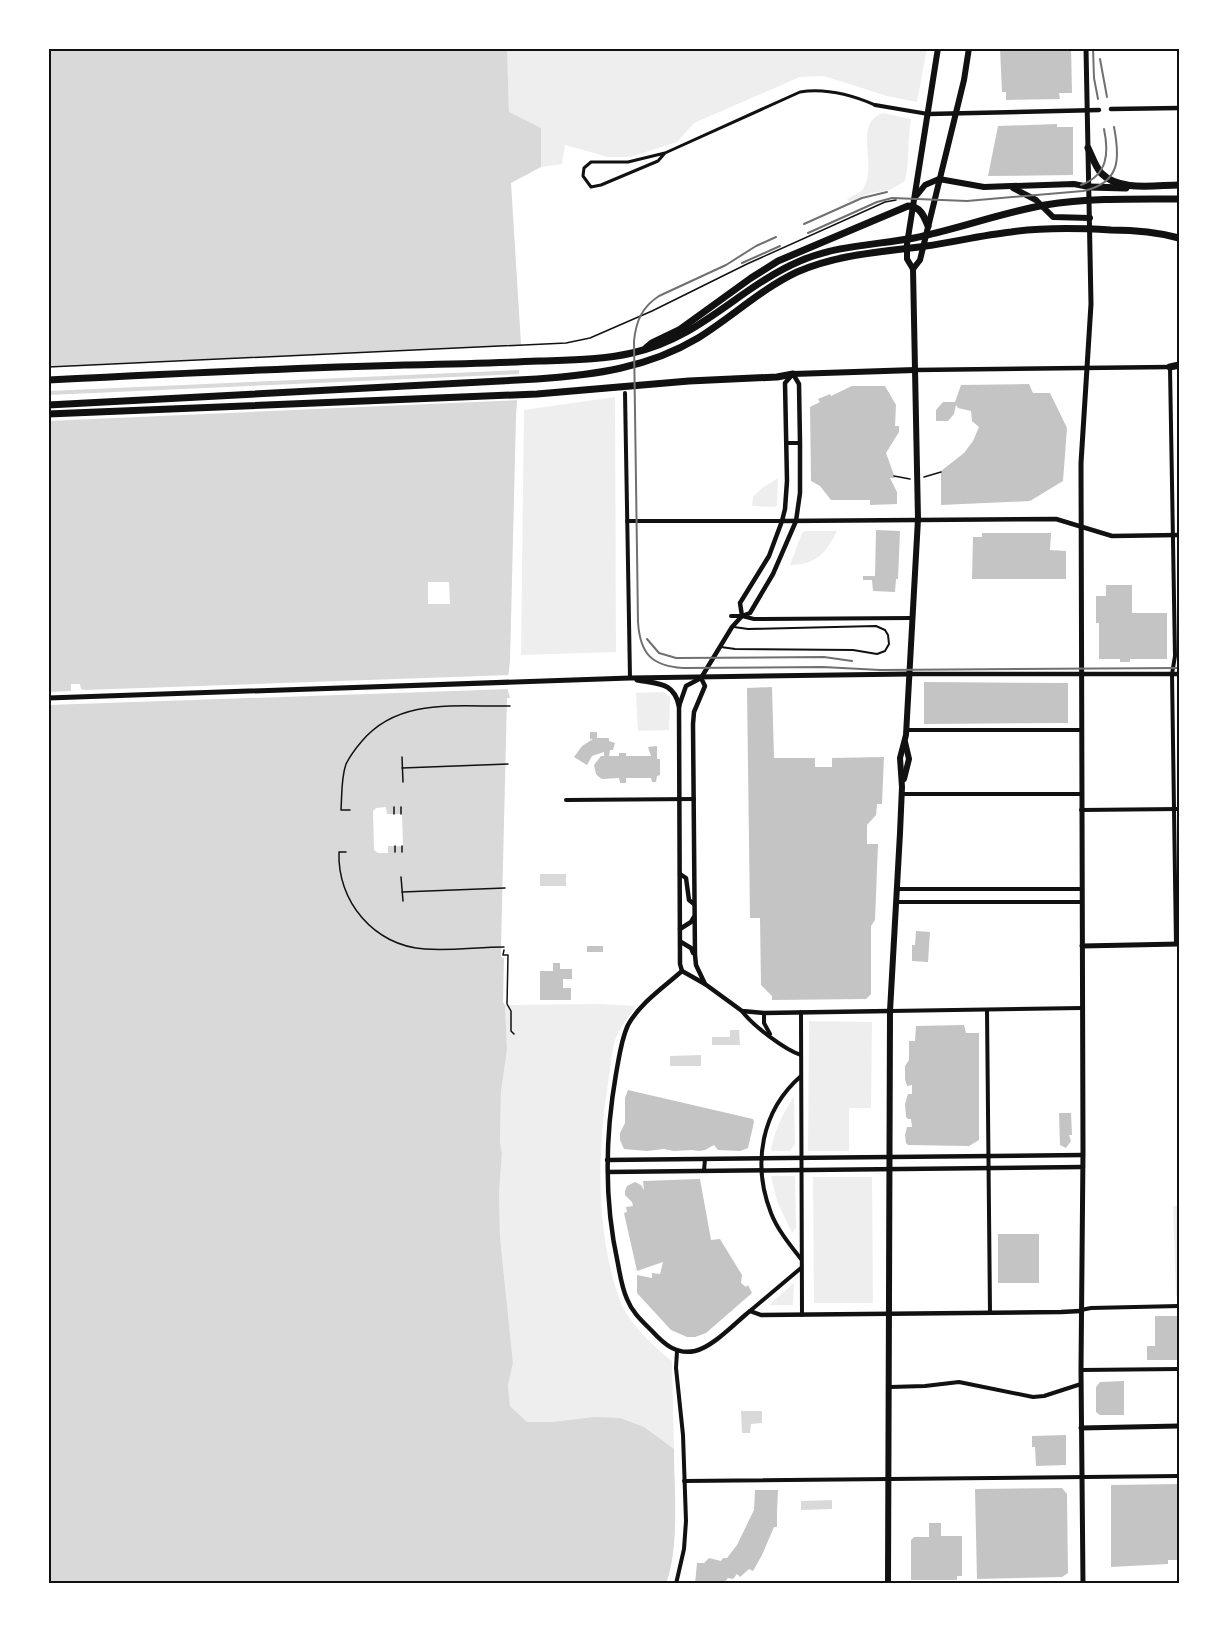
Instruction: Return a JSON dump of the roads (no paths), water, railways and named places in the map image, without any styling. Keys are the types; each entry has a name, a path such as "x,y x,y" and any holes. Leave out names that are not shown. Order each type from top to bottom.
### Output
{"highway":[{"path":"1088,148 1098,168 1107,178 1117,183 1179,185"},
{"path":"1089,187 1128,188 1141,185"},
{"path":"48,380 608,357 659,346 688,332 777,272 835,249 921,236 1011,212 1056,204 1097,200 1179,199"},
{"path":"644,350 652,343 679,330 778,261 897,210 914,206 922,213 928,225"},
{"path":"48,405 581,375 630,367 666,355 698,338 797,272 832,260 999,233 1043,229 1123,230 1179,238"},
{"path":"1170,367 1179,366"},
{"path":"48,414 537,394 793,374"}],"main road":[{"path":"888,1584 890,1011 901,791 900,758 906,730 918,519 913,270 907,260 938,48"},
{"path":"913,270 920,260 964,80 969,48"},
{"path":"1083,1584 1081,528 1082,448 1091,306 1086,48"},
{"path":"916,195 925,185 939,178 979,187 1012,188 1074,184 1089,187"},
{"path":"1012,188 1036,200 1050,216 1090,218"},
{"path":"793,374 915,370"},
{"path":"48,698 630,678 909,674"},
{"path":"630,678 671,689 677,696 679,706"},
{"path":"1082,946 1178,944"},
{"path":"1081,1428 1179,1426"}],"street":[{"path":"665,153 658,161 601,185 587,184 583,176 584,168 591,162 628,162 665,153 800,92 825,91 857,97 875,105 928,114 956,111 1100,110"},
{"path":"1111,109 1179,108"},
{"path":"915,370 1170,367 1175,656 1172,674 1178,944"},
{"path":"682,971 679,706 686,686 701,678 732,627 742,616 750,613 773,574 796,521 800,493 799,384 793,374 785,383 786,492 782,521 769,556 740,603 742,616"},
{"path":"625,393 630,678"},
{"path":"786,443 800,443"},
{"path":"1171,447 1179,447"},
{"path":"627,521 1056,519 1112,536 1179,535"},
{"path":"731,616 754,619 912,618"},
{"path":"909,674 1179,674"},
{"path":"701,678 705,686 694,712 693,724 694,904 696,965 705,984"},
{"path":"906,730 1081,729"},
{"path":"901,791 1081,794"},
{"path":"566,800 694,799"},
{"path":"1081,810 1176,809"},
{"path":"680,874 686,878 689,900 694,904"},
{"path":"897,889 1082,889"},
{"path":"896,902 1082,902"},
{"path":"680,929 691,922 695,914"},
{"path":"681,942 691,948 695,955"},
{"path":"682,971 705,984 742,1011 749,1021 792,1052 801,1055"},
{"path":"682,971 651,998 628,1026 622,1041 610,1108 609,1207 614,1245 627,1299 635,1313 661,1341 677,1351 687,1352 701,1349 802,1267"},
{"path":"742,1011 764,1013 1082,1008"},
{"path":"987,1010 990,1313"},
{"path":"801,1012 802,1315"},
{"path":"764,1013 765,1026 772,1037"},
{"path":"801,1076 786,1089 772,1114 765,1133 762,1170 763,1186 772,1215 802,1260"},
{"path":"608,1160 1083,1155"},
{"path":"704,1171 705,1159"},
{"path":"608,1172 1083,1167"},
{"path":"750,1311 761,1315 990,1313 1179,1306"},
{"path":"676,1584 684,1549 686,1521 683,1435 676,1368 677,1351"},
{"path":"1081,1370 1179,1369"},
{"path":"890,1387 959,1382 1033,1397 1081,1384"},
{"path":"684,1481 1179,1476"}],"lane":[{"path":"719,647 853,650 877,654 885,651 889,644 885,630 876,626 748,629 732,627"}],"railway":[{"path":"1093,48 1094,78 1098,99"},
{"path":"1100,59 1107,97"},
{"path":"808,233 877,202 892,198 967,201 1083,191 1095,187 1105,182 1115,168 1117,149 1114,127"},
{"path":"1081,185 1097,175 1104,162 1106,155 1104,129"},
{"path":"804,224 862,198 887,192"},
{"path":"776,237 756,246 726,265 659,296 644,310 636,327 634,341 638,622 641,642 649,656 663,664 683,668 823,667 880,670 1179,668"},
{"path":"742,263 780,246"},
{"path":"647,639 659,653 676,658 824,657 852,661"}]}
